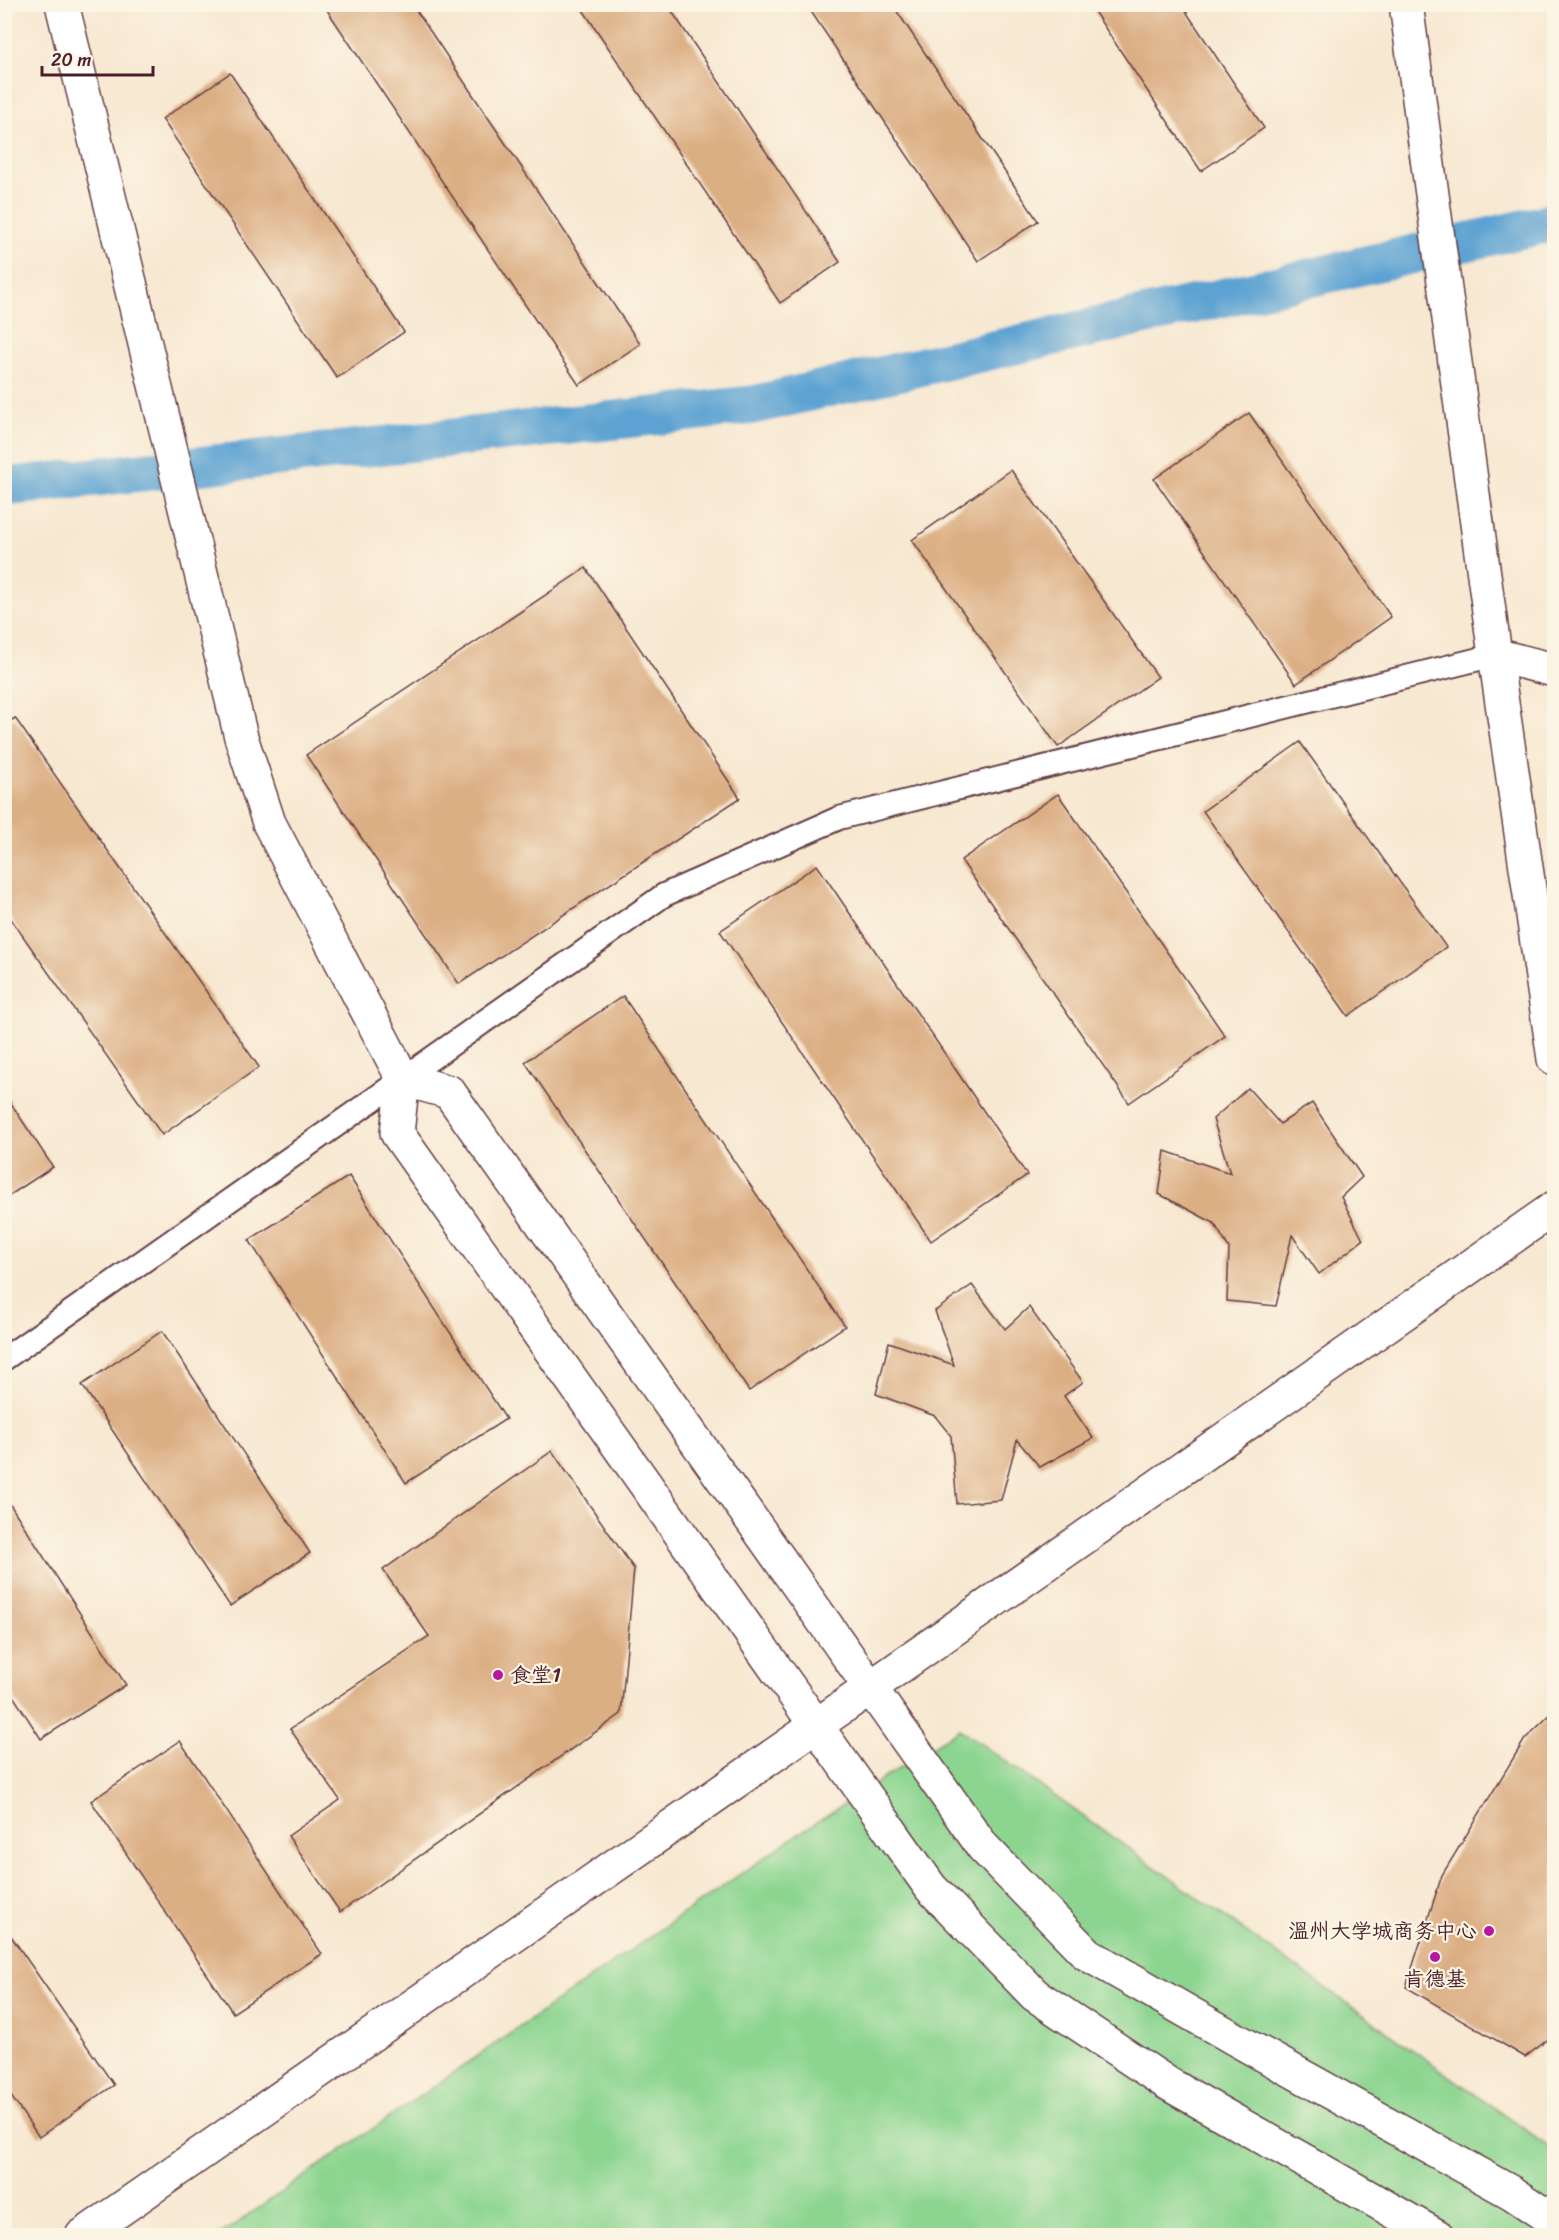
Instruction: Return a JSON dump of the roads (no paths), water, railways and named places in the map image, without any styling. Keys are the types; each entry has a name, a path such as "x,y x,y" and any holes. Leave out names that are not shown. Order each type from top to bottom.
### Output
{"street":[{"path":"62,4 241,737 269,824 403,1079 397,1133 931,1888 1035,1995 1167,2083 1437,2235"},
{"path":"1406,4 1495,655 1554,1059"},
{"path":"1495,655 1554,670"},
{"path":"403,1079 449,1092 983,1847 1087,1954 1512,2193 1554,2221"},
{"path":"82,2235 817,1725 1554,1208"}],"lane":[{"path":"4,1359 664,895 839,818 1495,655"}],"waterway":[{"path":"4,487 753,405 1554,222"}],"place":[{"name":"食堂1","path":"498,1675"},
{"name":"温州大学城商务中心","path":"1489,1931"},
{"name":"肯德基","path":"1435,1957"}]}
